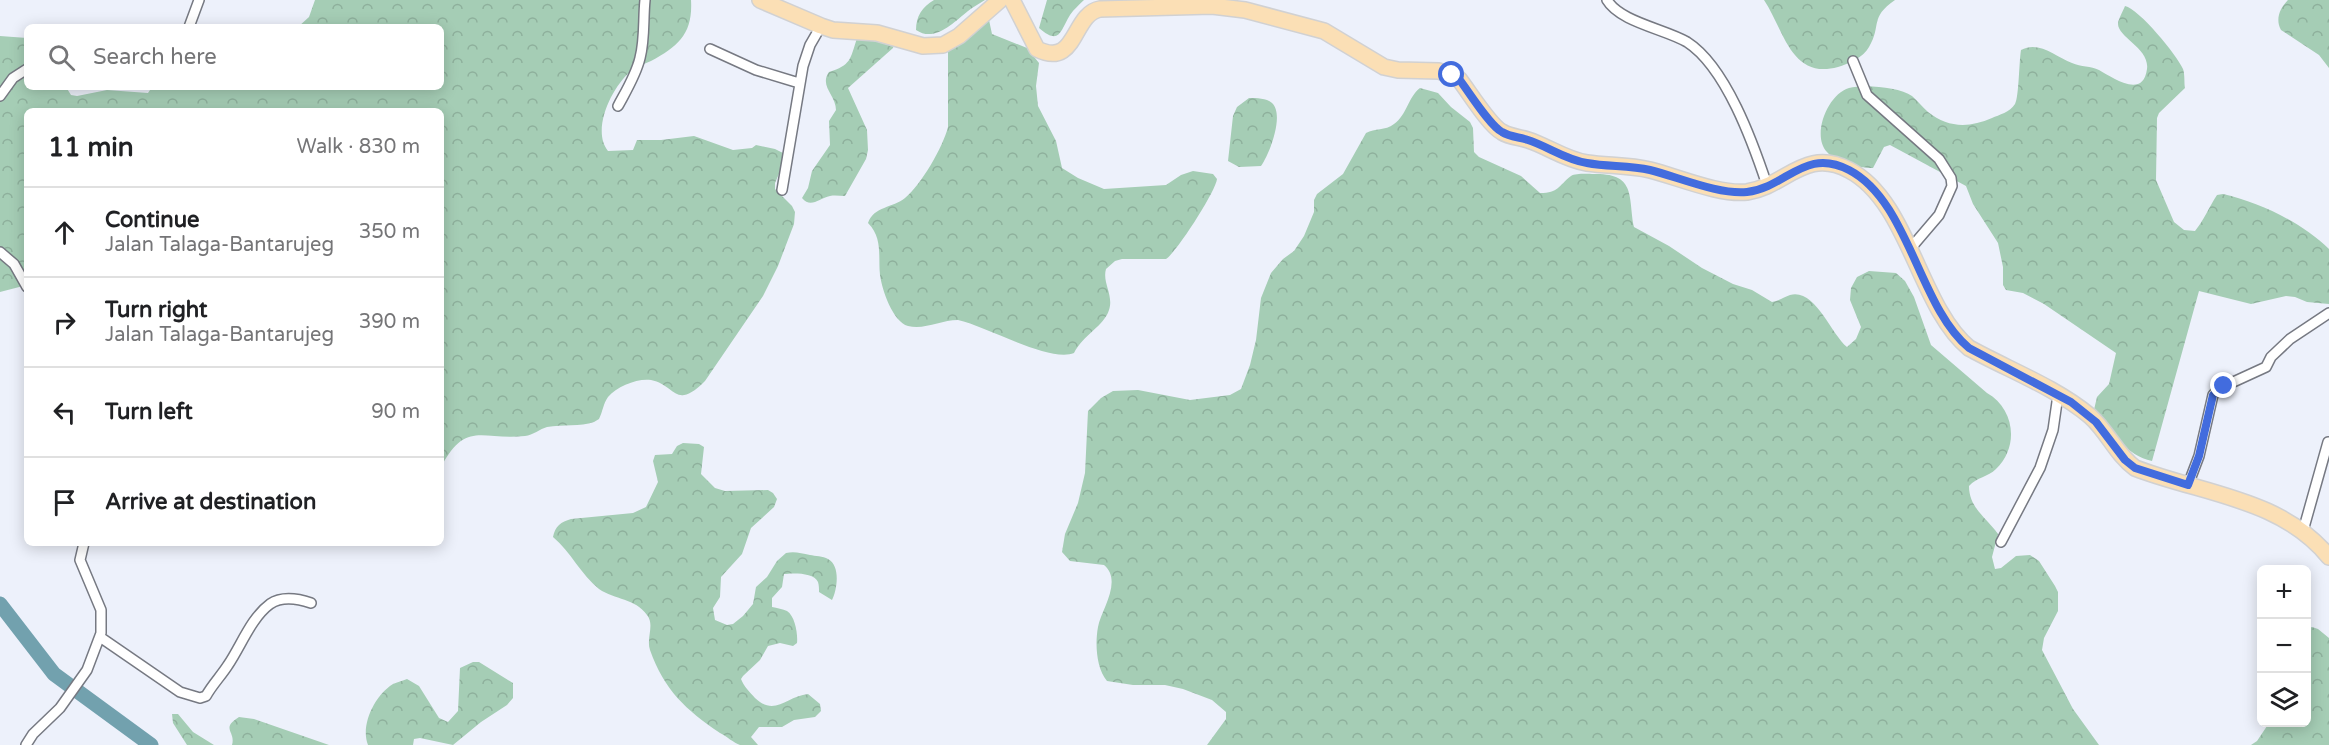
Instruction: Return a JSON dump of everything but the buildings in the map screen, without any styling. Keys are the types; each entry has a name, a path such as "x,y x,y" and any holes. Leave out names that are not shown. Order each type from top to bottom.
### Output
{"main road":[{"path":"760,0 820,27 877,33 924,46 943,45 959,36 1000,0"},
{"path":"1012,0 1037,49 1050,53 1059,52 1069,45 1085,17 1095,10 1142,6 1212,6 1279,17 1324,31 1384,67 1398,70 1440,71 1452,75 1459,79 1500,132 1530,140 1584,163 1634,167 1735,192 1748,192 1814,163 1828,162 1848,170 1865,182 1887,207 1944,318 1961,341 1989,359 2071,402 2096,422 2125,460 2135,468 2268,512 2294,524 2329,557"}],"street":[{"path":"190,24 200,0"},
{"path":"618,106 640,59 644,37 645,0"},
{"path":"1607,0 1617,11 1688,43 1702,55 1715,72 1749,132 1767,185"},
{"path":"782,190 792,140 799,83 810,45 820,27"},
{"path":"710,49 756,70 799,83"},
{"path":"1853,61 1867,94 1939,159 1951,178 1952,186 1939,215 1910,249"},
{"path":"0,96 13,78 24,71"},
{"path":"0,252 14,264 24,282"},
{"path":"2188,485 2199,456 2213,395 2218,389 2266,367 2271,357 2290,339 2329,313"},
{"path":"2001,542 2040,468 2053,429 2058,395"},
{"path":"2303,531 2328,442"},
{"path":"26,745 33,734 60,708 87,670 100,637 103,625 101,610 80,560 83,546"},
{"path":"100,637 180,692 200,698 206,696 256,620 271,604 290,599 311,603"}],"green space":[{"path":"315,0 691,0 690,21 682,37 669,50 630,72 617,88 606,109 602,132 603,142 608,151 633,150 637,140 694,136 733,150 752,148 756,145 775,149 787,155 775,183 775,189 795,212 794,224 778,266 763,296 705,381 695,390 681,395 651,380 634,382 612,393 606,400 599,419 594,422 547,427 525,436 477,435 467,437 450,452 444,462 444,108 24,108 24,286 0,292 0,36 24,38 24,90 68,90 71,95 77,96 107,90 148,93 150,90 444,90 444,24 301,24 309,17"},
{"path":"934,0 985,0 944,30 930,34 916,30 917,20 923,9"},
{"path":"1047,0 1084,0 1072,13 1059,34 1051,36 1039,28"},
{"path":"1764,0 1895,0 1879,17 1873,39 1863,54 1842,66 1822,69 1809,66 1791,50"},
{"path":"2288,0 2329,0 2329,68 2319,55 2281,30 2278,22 2279,14"},
{"path":"2125,6 2139,15 2157,33 2184,71 2185,88 2159,113 2157,118 2156,180 2174,222 2184,230 2195,231 2217,195 2223,194 2280,215 2306,230 2329,249 2329,304 2307,302 2286,296 2251,304 2199,291 2152,461 2127,448 2093,414 2097,397 2109,384 2116,353 2044,304 2023,293 2006,290 2003,285 2003,267 1998,243 1973,204 1966,186 1890,145 1884,147 1873,168 1848,165 1827,152 1822,145 1821,136 1824,116 1834,98 1849,88 1863,86 1881,87 1906,93 1936,117 1951,124 1975,124 2001,114 2015,104 2021,50 2028,47 2041,48 2075,64 2099,70 2126,84 2140,83 2147,69 2147,62 2144,55 2119,28 2118,23"},
{"path":"989,20 992,34 1027,48 1039,63 1036,86 1038,106 1056,141 1062,168 1104,189 1166,185 1181,175 1193,171 1213,174 1217,179 1195,221 1166,259 1122,259 1115,261 1106,269 1105,279 1110,299 1109,310 1103,321 1074,353 1063,355 1034,349 958,320 921,327 908,326 893,312 881,281 878,241 868,223 879,210 905,198 931,165 948,127 948,48"},
{"path":"857,38 894,45 848,88 867,130 866,159 845,196 830,196 809,203 802,198 808,188 812,171 830,145 829,121 836,110 826,77 829,72 842,67 849,61"},
{"path":"1420,88 1438,93 1470,122 1473,128 1474,152 1479,157 1521,176 1540,193 1555,190 1576,174 1608,175 1618,178 1628,189 1634,227 1669,246 1702,268 1733,284 1752,290 1772,302 1790,295 1807,298 1822,313 1847,347 1856,339 1861,327 1850,300 1851,288 1857,277 1869,271 1896,273 1905,281 1914,297 1931,345 1996,400 2008,418 2011,439 2004,460 1993,472 1969,486 1970,494 1979,512 1998,534 1992,557 1995,569 2001,568 2016,556 2030,555 2039,561 2055,586 2058,592 2058,611 2044,638 2042,650 2073,709 2099,745 1207,745 1226,719 1226,712 1212,700 1165,685 1133,685 1107,681 1103,676 1097,655 1097,640 1098,627 1109,596 1112,579 1104,565 1070,561 1062,552 1065,534 1078,503 1085,473 1088,411 1101,398 1113,391 1138,390 1190,400 1230,395 1241,389 1256,340 1261,298 1271,273 1283,259 1294,251 1304,236 1314,212 1314,200 1317,194 1343,174 1366,133 1394,124 1402,116"},
{"path":"1249,98 1264,99 1272,103 1276,109 1276,125 1268,153 1261,166 1239,167 1228,161 1233,116 1237,107"},
{"path":"683,443 699,444 704,447 701,474 715,488 725,491 768,490 777,499 774,507 751,528 742,554 721,577 720,597 713,608 715,620 727,625 733,624 743,616 753,604 756,587 786,553 798,552 826,558 835,567 836,584 832,600 819,592 816,579 797,573 784,574 782,587 772,598 772,607 790,613 794,621 797,643 793,646 780,643 768,646 760,660 741,679 755,698 769,706 808,694 820,704 821,711 815,717 794,720 782,727 759,727 751,737 758,745 738,744 708,724 678,698 662,677 650,650 650,623 647,615 637,605 599,589 553,537 559,525 571,519 633,513 646,507 658,482 653,461 655,455 672,454 677,446"},
{"path":"2311,627 2318,629 2329,638 2329,745 2251,745 2257,741 2266,727 2311,727"},
{"path":"473,662 479,662 513,683 513,698 507,705 481,722 453,745 420,738 414,739 413,745 368,745 366,729 368,720 375,703 386,689 407,679 419,686 439,718 448,722 458,711 460,668"},
{"path":"172,714 178,714 193,732 214,745 187,745 173,723"},
{"path":"239,717 254,719 329,745 232,745 233,740 229,727"}],"waterway":[{"path":"0,604 54,674 151,745"}],"route":[{"path":"1452,75 1459,79 1500,132 1530,140 1584,163 1634,167 1735,192 1748,192 1762,188 1793,171 1814,163 1828,162 1857,175 1887,207 1944,318 1961,341 1969,348 2071,402 2096,422 2125,460 2135,468 2154,476 2188,485 2199,456 2213,395 2224,386"}]}
